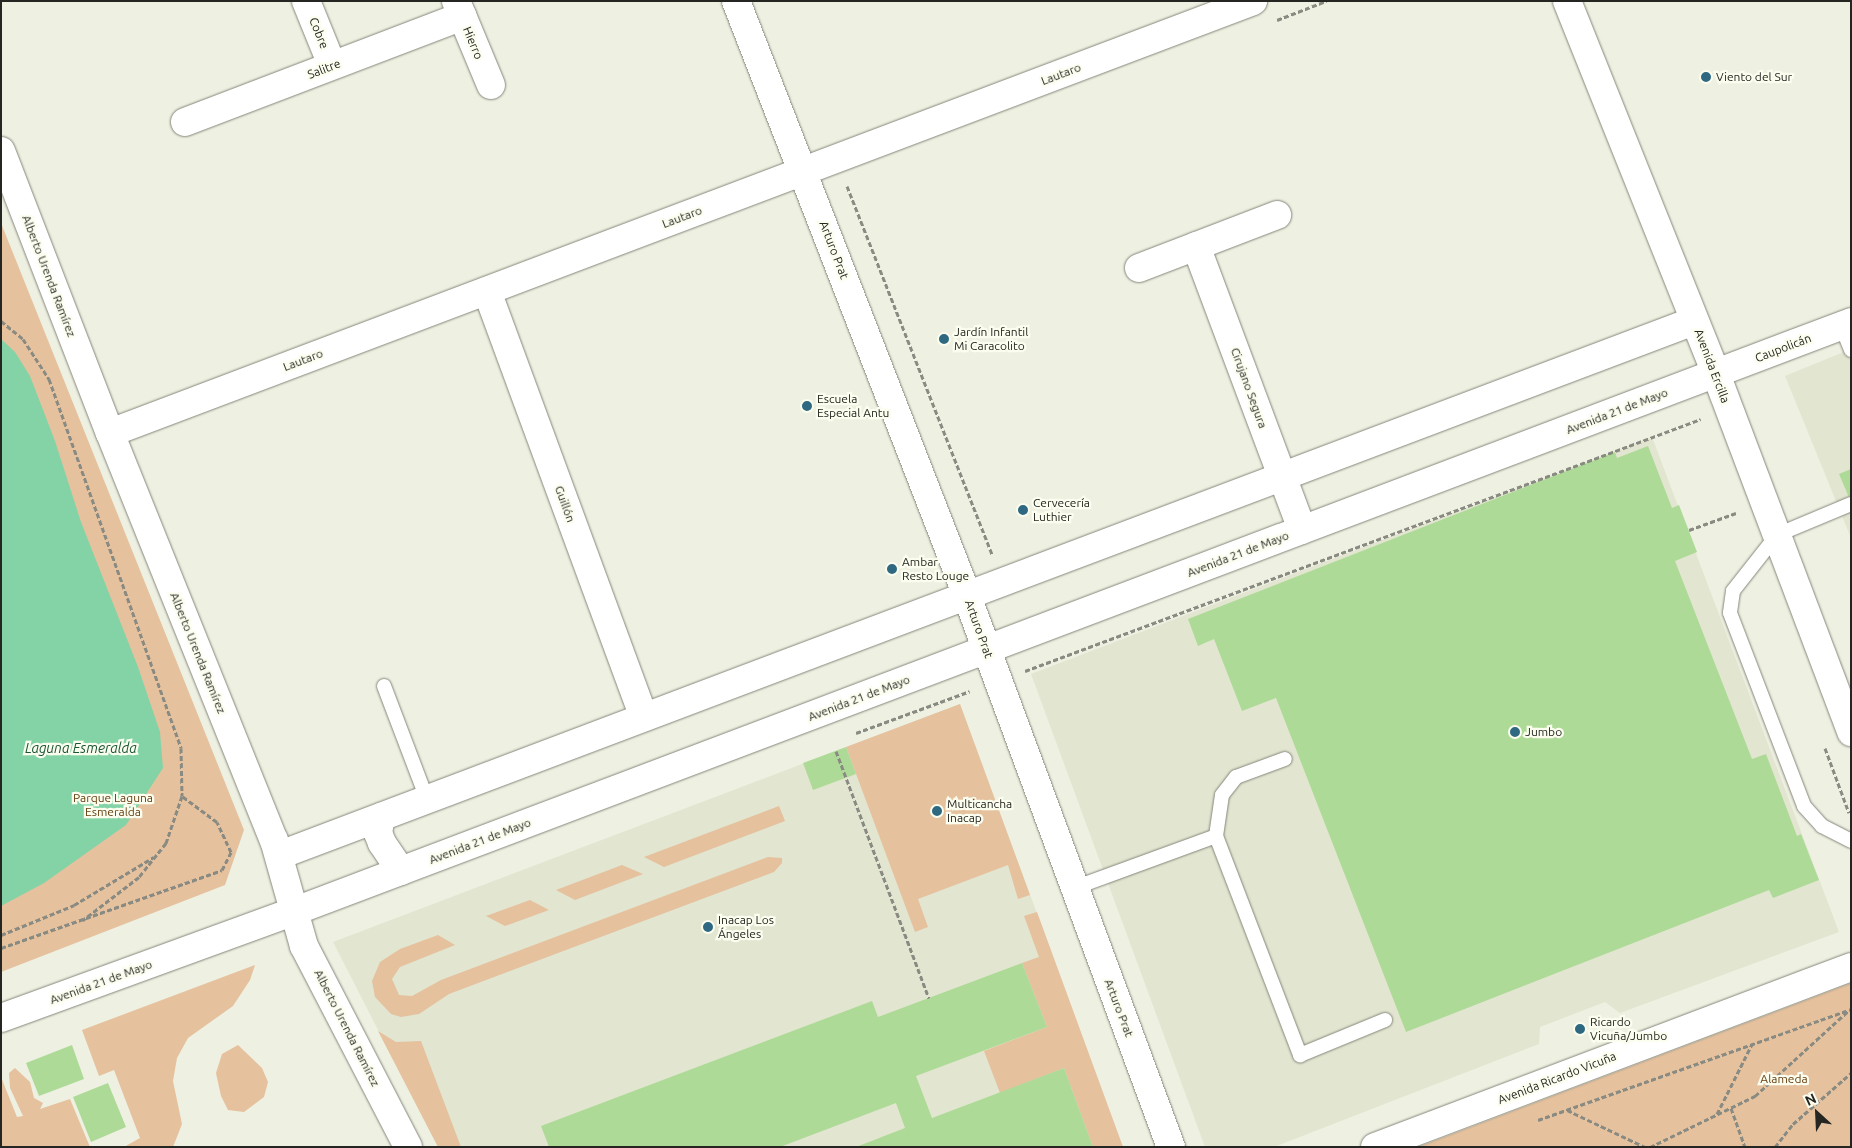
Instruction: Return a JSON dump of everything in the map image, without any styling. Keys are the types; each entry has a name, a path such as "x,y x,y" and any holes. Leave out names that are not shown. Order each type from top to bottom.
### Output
{"street":[{"name":"Cobre","path":"306,1 332,66"},
{"name":"Arturo Prat","path":"736,1 967,596 1171,1147"},
{"name":"Lautaro","path":"110,433 1253,1"},
{"name":"Avenida Ercilla","path":"1567,1 1716,374 1851,732"},
{"name":"Salitre","path":"186,122 332,66 459,8"},
{"name":"Hierro","path":"459,8 491,85"},
{"name":"Alberto Urenda Ramírez","path":"1,151 110,433 280,855 304,946 408,1147"},
{"path":"1139,268 1277,215"},
{"name":"Cirujano Segura","path":"1196,246 1302,530"},
{"name":"Guillón","path":"486,291 644,717"},
{"path":"280,855 1694,321"},
{"name":"Caupolicán","path":"1716,374 1848,332"},
{"name":"Avenida 21 de Mayo","path":"1,1018 295,911 1716,374"},
{"path":"381,817 378,833 382,844 401,871"},
{"name":"Avenida Ricardo Vicuña","path":"1376,1147 1851,967"}],"lane":[{"path":"1851,504 1777,535 1733,592 1730,613 1804,806 1822,826 1851,841"},
{"path":"384,686 426,799"},
{"path":"1285,759 1236,777 1222,795 1216,836 1300,1054 1386,1020"},
{"path":"1074,888 1216,836"}],"path":[{"path":"836,159 1002,583"},
{"path":"1,321 23,339 49,379 181,748 182,796 166,843 139,877 83,920"},
{"path":"1689,530 1736,513"},
{"path":"1021,637 1031,668"},
{"path":"836,751 929,998"},
{"path":"1,948 222,870 231,852 217,822 182,796"},
{"path":"1,935 74,904 156,856"},
{"path":"1529,1123 1850,1009"},
{"path":"1650,1147 1755,1096 1850,1009"},
{"path":"1716,1115 1752,1043"},
{"path":"1774,1147 1793,1124 1851,1073"},
{"path":"1731,1108 1745,1147"},
{"path":"1566,1110 1645,1147"}],"shaded area":[{"path":"1851,349 1851,538 1785,376"},
{"path":"1652,437 1839,932 1620,1013 1605,1002 1540,1027 1539,1044 1274,1147 1205,1147 1031,674"},
{"name":"Inacap Los Ángeles","path":"960,704 1123,1147 438,1147 333,942"}],"green space":[{"name":"Parque Laguna Esmeralda","path":"1,223 244,830 225,885 1,972"},
{"name":"Multicancha Inacap","path":"960,704 1030,895 1018,899 1008,865 918,899 928,927 915,932 846,747"},
{"path":"779,806 785,821 664,867 644,857"},
{"path":"768,857 782,858 782,863 774,872 449,994 419,1014 401,1017 391,1014 375,997 372,981 380,962 400,949 438,935 455,945 400,967 392,979 399,995 412,996 441,980"},
{"path":"622,865 643,874 575,900 556,890"},
{"path":"530,900 549,910 505,926 486,916"},
{"path":"1037,912 1123,1147 1093,1147 1064,1068 1000,1093 984,1051 1047,1027 1022,963 1039,957 1024,916"},
{"path":"255,965 250,980 233,1006 188,1038 177,1058 173,1081 182,1124 173,1147 124,1147 140,1138 114,1070 99,1076 82,1030"},
{"name":"Alameda","path":"1851,983 1851,1147 1418,1147"},
{"path":"378,1031 396,1042 421,1041 461,1147 438,1147"},
{"path":"238,1045 262,1068 268,1082 264,1097 244,1112 228,1110 221,1096 216,1073 222,1054"},
{"path":"15,1068 30,1082 34,1098 43,1103 40,1109 70,1099 90,1147 1,1147 1,1077 17,1117 23,1116 10,1088 9,1073"}],"water":[{"name":"Laguna Esmeralda","path":"1,339 15,352 30,376 55,441 81,522 138,667 160,732 163,768 126,825 44,883 1,906"}],"building":[{"name":"Jumbo","path":"1648,446 1672,508 1679,505 1697,552 1675,561 1752,759 1766,754 1797,836 1801,834 1819,880 1773,898 1769,890 1406,1032 1276,698 1242,711 1214,639 1198,646 1188,619 1615,452 1617,458"},
{"path":"1851,469 1851,502 1839,474"},
{"path":"846,747 856,774 813,790 803,763"},
{"path":"1022,963 1047,1027 916,1076 932,1118 1064,1068 1093,1147 856,1147 905,1128 896,1103 780,1147 549,1147 541,1126 872,1001 878,1017"},
{"path":"72,1045 84,1079 39,1096 26,1063"},
{"path":"108,1083 126,1127 91,1142 73,1097"}],"place":[{"name":"Viento del Sur","path":"1706,77"},
{"name":"Jardín Infantil Mi Caracolito","path":"944,339"},
{"name":"Escuela Especial Antu","path":"807,406"},
{"name":"Cervecería Luthier","path":"1023,510"},
{"name":"Ambar Resto Louge","path":"892,569"},
{"name":"Jumbo","path":"1515,732"},
{"name":"Multicancha Inacap","path":"937,811"},
{"name":"Inacap Los Ángeles","path":"708,927"},
{"name":"Ricardo Vicuña/Jumbo","path":"1580,1029"}]}
